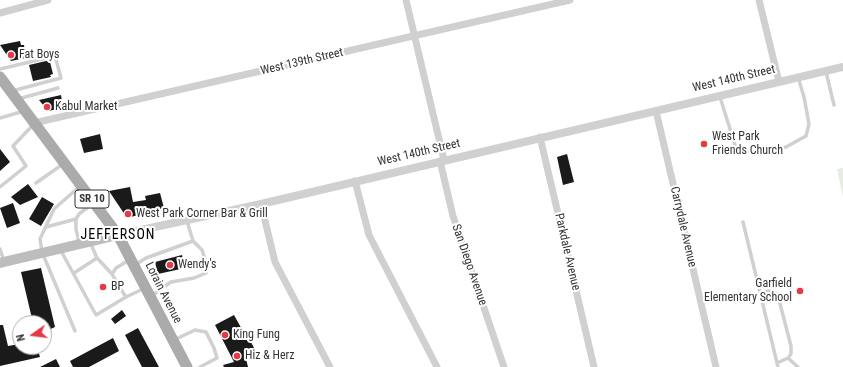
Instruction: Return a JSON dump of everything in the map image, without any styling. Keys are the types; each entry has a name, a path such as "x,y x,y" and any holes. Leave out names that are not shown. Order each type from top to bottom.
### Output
{"main road":[{"name":"Lorain Avenue","path":"0,77 118,235 186,367"},
{"name":"West 140th Street","path":"2,263 42,252 118,235"}],"street":[{"path":"0,13 48,0"},
{"name":"San Diego Avenue","path":"406,0 453,216 504,367"},
{"name":"West 139th Street","path":"34,123 570,0"},
{"path":"759,0 779,82"},
{"name":"West 140th Street","path":"118,235 261,204 442,160 843,67"},
{"name":"Carrydale Avenue","path":"656,111 716,367"},
{"name":"Parkdale Avenue","path":"540,137 594,367"},
{"path":"355,181 369,235 436,367"},
{"path":"261,204 275,262 330,367"}],"lane":[{"path":"0,69 56,56 61,78 14,95"},
{"path":"826,71 834,105"},
{"path":"719,96 736,148 743,151 770,152 806,136 809,124 804,97 798,77"},
{"path":"14,95 58,88"},
{"path":"0,118 25,111"},
{"path":"0,187 26,166 13,146 34,123"},
{"path":"36,183 64,163"},
{"path":"75,331 42,252 40,239 54,209 81,185"},
{"path":"79,244 76,219 79,214 94,202"},
{"path":"46,228 76,219"},
{"path":"59,248 96,315 126,297 148,292 171,282 194,278 206,273 207,266 202,250 193,241 187,220"},
{"path":"743,222 777,365 788,358 791,354 791,346 781,304 774,292 769,291 761,294"},
{"path":"112,274 116,268 193,241"},
{"path":"90,242 97,258 112,274 126,297"},
{"path":"0,249 2,263"},
{"path":"74,273 97,258"},
{"path":"173,341 195,330 206,332 217,358 200,367"},
{"path":"788,358 798,367"}],"shaded area":[{"path":"843,168 843,197 837,169"}],"building":[{"path":"20,41 21,45 24,45 26,58 11,61 0,45"},
{"path":"46,61 50,62 53,74 50,75 51,77 33,81 29,65"},
{"path":"61,95 63,108 48,111 39,100"},
{"path":"100,134 103,149 84,153 80,139"},
{"path":"0,149 10,162 0,171"},
{"path":"567,154 574,182 563,185 557,157"},
{"path":"28,184 38,197 20,205 11,197"},
{"path":"130,187 133,202 146,200 145,196 160,193 164,208 127,218 109,191"},
{"path":"42,197 54,204 41,226 29,219"},
{"path":"13,203 20,223 7,228 0,208"},
{"name":"Wendy's","path":"182,255 185,268 158,274 155,262"},
{"path":"41,268 55,327 52,328 52,315 31,315 21,272"},
{"path":"122,310 126,316 115,324 111,319"},
{"path":"234,315 244,333 246,332 258,356 246,359 248,367 224,367 223,365 234,362 215,325"},
{"path":"0,325 3,325 8,346 12,345 12,355 39,355 40,357 0,366"},
{"path":"138,328 159,367 142,367 125,335"},
{"path":"113,338 119,351 89,367 73,367 70,361"},
{"path":"56,359 60,367 40,367"}],"place":[{"name":"Fat Boys","path":"11,55"},
{"name":"Kabul Market","path":"47,107"},
{"name":"West Park Friends Church","path":"704,144"},
{"name":"West Park Corner Bar & Grill","path":"128,214"},
{"name":"Wendy's","path":"170,265"},
{"name":"BP","path":"103,287"},
{"name":"Garfield Elementary School","path":"800,291"},
{"name":"King Fung","path":"225,335"},
{"name":"Hiz & Herz","path":"237,356"}],"district":[{"name":"JEFFERSON","path":"118,235"}]}
